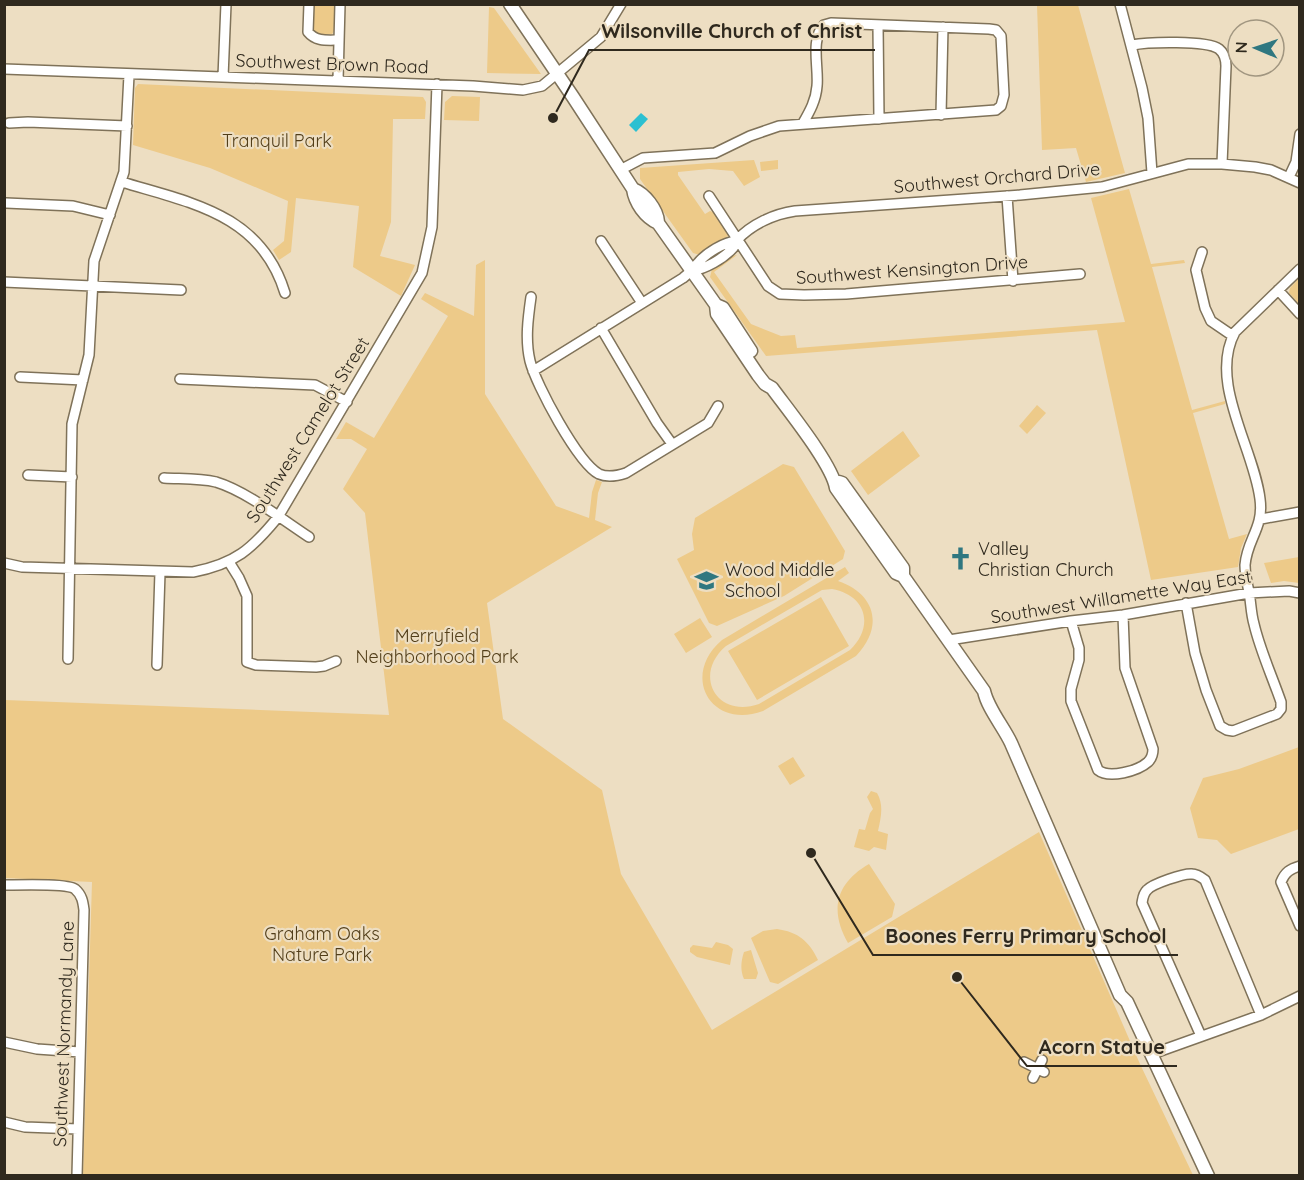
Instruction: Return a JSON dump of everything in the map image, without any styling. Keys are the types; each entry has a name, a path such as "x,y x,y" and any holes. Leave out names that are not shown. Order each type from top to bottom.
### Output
{"main road":[{"path":"510,4 633,189 634,198 650,219 658,223 716,304 723,308 772,380 772,388 808,438 834,480 842,483 903,568 903,576 984,691 986,700 1011,743 1120,995 1127,1002 1208,1176"}],"street":[{"path":"223,77 226,4"},
{"path":"309,4 308,32 310,35 317,39 339,40"},
{"path":"338,80 340,4"},
{"name":"Southwest Brown Road","path":"4,69 129,75 338,80 529,90 542,86 601,37 621,4"},
{"path":"1120,4 1132,45 1148,118 1152,173"},
{"path":"620,170 643,158 715,153 764,130 780,126 996,110 1001,106 1004,95 1001,36 996,30 831,23 824,25 820,29 817,40 817,88 813,104 803,123"},
{"path":"878,25 879,119"},
{"path":"941,115 943,27"},
{"path":"1132,45 1148,42 1205,44 1219,49 1223,54 1226,66 1222,164"},
{"path":"68,659 72,424 89,355 94,261 122,182 126,157 129,75"},
{"name":"Southwest Camelot Street","path":"4,563 22,567 193,572 229,562 262,537 278,517 422,273 432,227 437,84"},
{"path":"9,123 127,126"},
{"path":"1289,177 1296,162 1299,134"},
{"name":"Southwest Orchard Drive","path":"533,371 692,272 698,262 728,242 737,240 765,219 787,212 1102,187 1188,164 1222,164 1263,169 1289,177 1299,183"},
{"path":"122,182 228,218 248,233 266,252 280,277 285,293"},
{"name":"Southwest Kensington Drive","path":"709,196 768,286 773,291 788,295 846,294 1080,274"},
{"path":"1007,196 1013,281"},
{"path":"6,202 73,206 110,215"},
{"path":"601,241 642,303"},
{"path":"1202,252 1196,270 1205,308 1211,321 1233,336"},
{"path":"1186,603 1195,653 1220,726 1233,731 1277,714 1281,709 1281,702 1255,627 1245,571 1246,558 1261,519 1261,503 1257,477 1241,433 1226,374 1226,362 1233,336 1239,327 1299,269"},
{"path":"4,282 181,290"},
{"path":"1278,290 1299,314"},
{"path":"531,297 528,341 533,371 550,408 568,436 591,468 601,475 611,477 626,473 708,423 718,406"},
{"path":"601,328 657,423 672,444"},
{"path":"20,377 83,380"},
{"path":"180,379 315,385 347,402"},
{"path":"28,475 72,477"},
{"path":"164,478 200,479 231,489 309,537"},
{"path":"1261,519 1299,512"},
{"path":"229,562 247,596 247,662 256,665 316,667 336,661"},
{"path":"158,665 160,572"},
{"name":"Southwest Willamette Way East","path":"949,640 1123,615 1249,593 1289,591 1299,593"},
{"path":"1071,621 1079,648 1079,660 1071,689 1072,707 1098,770 1104,775 1113,775 1143,765 1153,755 1153,748 1125,668 1123,615"},
{"path":"1299,866 1289,869 1283,875 1281,882 1299,926"},
{"path":"1201,1036 1142,903 1146,890 1152,886 1191,873 1205,880 1261,1015"},
{"name":"Southwest Normandy Lane","path":"4,885 67,886 80,894 84,910 77,1176"},
{"path":"1152,1054 1261,1015 1299,996"},
{"path":"4,1042 37,1049 80,1052"},
{"path":"1024,1062 1041,1067 1033,1078"},
{"path":"4,1122 25,1127 78,1129"}],"green space":[{"path":"314,5 336,5 336,29 332,34 318,35 313,31"},
{"path":"1037,5 1078,5 1125,173 1086,182 1076,148 1042,150"},
{"path":"489,7 494,8 541,74 487,73"},
{"name":"Tranquil Park","path":"138,84 423,97 426,102 425,119 393,119 391,222 380,256 415,265 401,296 353,267 359,206 296,198 291,252 279,260 273,250 284,241 288,201 210,168 133,145 135,88"},
{"path":"452,96 480,97 479,121 444,120 445,102"},
{"path":"754,160 760,177 744,186 733,171 709,169 678,172 705,214 710,211 716,213 731,234 700,255 693,253 640,179 640,168"},
{"path":"778,160 778,169 761,171 760,162"},
{"path":"1129,189 1151,264 1184,260 1185,263 1152,267 1192,410 1225,401 1225,404 1193,413 1229,539 1247,534 1241,548 1238,567 1151,580 1097,330 766,356 710,277 712,269 731,256 737,255 714,272 751,324 781,336 795,335 797,348 1125,322 1091,198"},
{"name":"Graham Oaks Nature Park","path":"485,260 485,394 556,506 589,518 596,480 602,482 598,493 595,520 612,527 487,603 503,719 602,790 621,874 712,1030 1039,832 1140,1064 1193,1175 83,1175 92,882 5,878 5,700 389,715 365,513 343,489 367,449 351,439 336,439 346,422 374,438 448,316 421,299 425,293 474,316 476,265"},
{"path":"1299,278 1299,304 1289,293 1290,288"},
{"path":"1037,405 1046,413 1027,434 1019,426"},
{"path":"903,431 920,456 868,495 851,471"},
{"path":"783,464 794,467 845,551 843,559 784,596 717,626 709,623 677,559 694,550 692,534 695,518"},
{"path":"1299,557 1299,583 1284,581 1271,583 1264,563"},
{"path":"845,567 849,573 838,581 861,594 872,612 873,623 870,634 856,656 763,711 745,715 729,713 716,706 707,696 703,683 703,669 710,654 722,640","holes":["832,589 844,592 859,605 864,622 863,631 850,650 759,704 744,707 731,705 721,700 710,681 711,669 716,657 726,646 822,590"]},
{"path":"821,597 849,646 757,700 728,651"},
{"path":"700,618 712,637 686,653 674,634"},
{"path":"1299,747 1299,829 1231,854 1217,840 1198,838 1190,808 1203,778 1239,769"},
{"path":"793,757 805,776 790,785 778,766"},
{"path":"871,791 877,793 881,802 878,831 888,834 886,850 874,847 869,851 854,847 859,829 865,830 873,809 867,797"},
{"path":"869,864 895,904 892,917 848,943 839,919 839,898 849,880"},
{"path":"777,929 797,935 811,948 818,960 778,984 770,982 751,938 763,931"},
{"path":"716,942 733,949 730,965 697,957 690,952 693,945 712,948"},
{"path":"751,950 758,973 756,979 744,979 741,969 743,955 744,952"}],"water":[{"path":"641,113 648,119 636,132 629,125"}],"place":[{"name":"Wilsonville Church of Christ","path":"553,118"},
{"name":"Valley Christian Church","path":"960,559"},
{"name":"Wood Middle School","path":"707,580"},
{"name":"Boones Ferry Primary School","path":"811,853"},
{"name":"Acorn Statue","path":"957,977"}],"park label":[{"name":"Merryfield Neighborhood Park","path":"437,646"}]}
